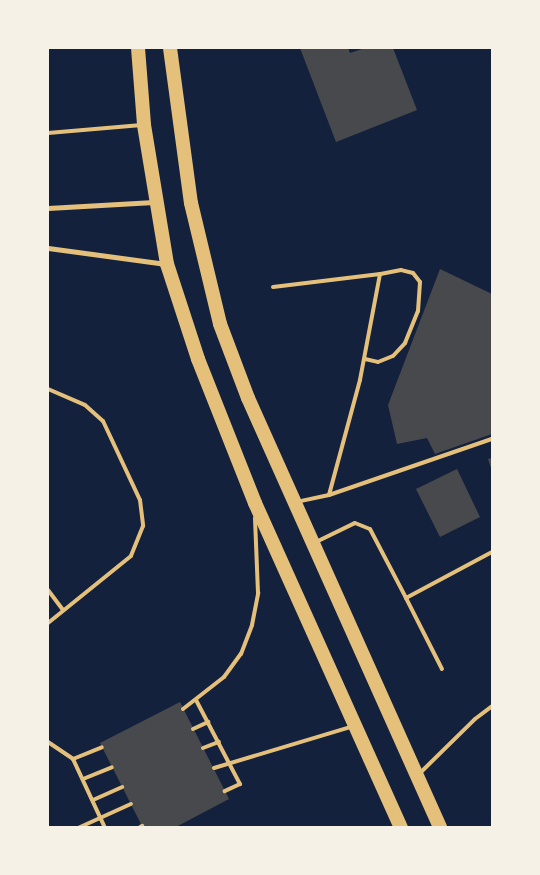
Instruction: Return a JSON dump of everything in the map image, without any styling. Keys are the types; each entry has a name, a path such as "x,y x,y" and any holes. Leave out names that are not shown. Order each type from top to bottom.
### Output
{"highway":[{"path":"138,48 144,125 167,264 198,359 255,503 401,828"},
{"path":"170,48 191,203 220,324 248,398 440,828"}],"street":[{"path":"48,208 157,202"},
{"path":"48,248 167,264"}],"lane":[{"path":"48,133 144,125"},
{"path":"273,287 400,270 413,273 420,282 418,311 405,343 393,356 378,362 365,359"},
{"path":"329,495 365,359 380,274"},
{"path":"48,389 85,405 103,421 140,500 142,526 131,556 48,623"},
{"path":"294,503 329,495 492,438"},
{"path":"183,709 224,677 241,654 252,625 258,593 255,503"},
{"path":"313,544 355,523 370,529 442,669"},
{"path":"406,598 492,552"},
{"path":"48,590 63,610"},
{"path":"196,700 240,784 225,791"},
{"path":"417,775 475,719 492,706"},
{"path":"194,729 208,722"},
{"path":"214,768 356,725"},
{"path":"48,742 73,759 105,828"},
{"path":"203,748 219,742"},
{"path":"73,759 102,746"},
{"path":"82,779 112,767"},
{"path":"93,800 122,787"},
{"path":"78,828 131,804"}],"building":[{"path":"300,48 348,48 350,53 365,48 393,48 417,110 336,142"},
{"path":"440,269 492,294 492,434 435,454 427,438 397,444 388,405"},
{"path":"492,458 492,471 488,459"},
{"path":"457,469 480,517 440,537 416,489"},
{"path":"180,702 229,799 174,828 143,828 100,743"}]}
